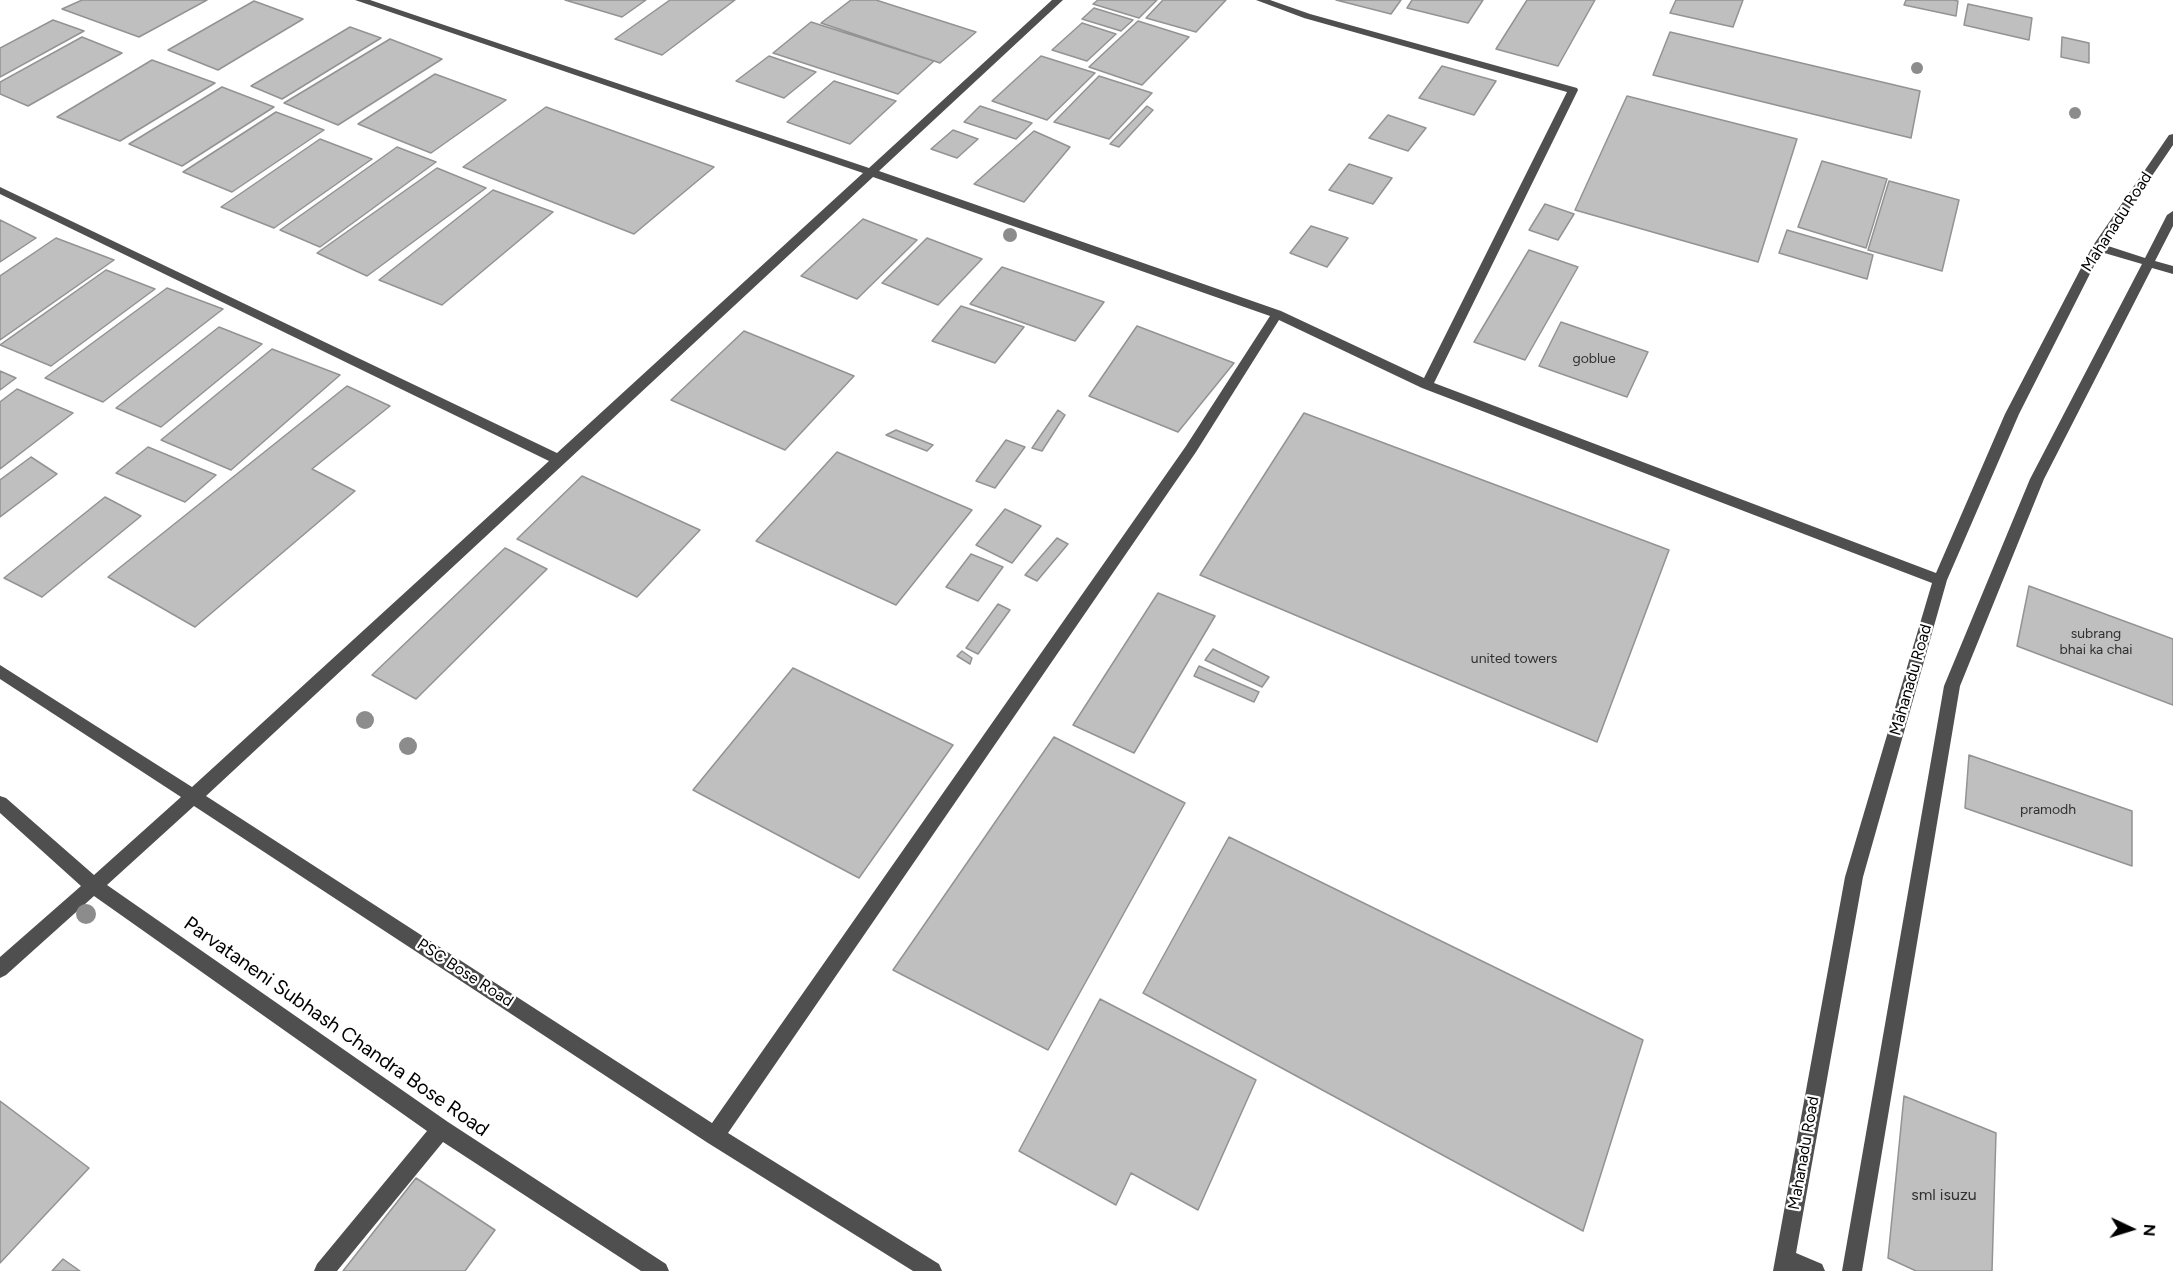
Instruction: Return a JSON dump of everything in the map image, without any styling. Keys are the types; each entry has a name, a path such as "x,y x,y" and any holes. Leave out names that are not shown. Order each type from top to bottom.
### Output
{"street":[{"path":"360,0 871,172 1277,314 1426,386 1940,580"},
{"path":"0,969 193,797 1058,0"},
{"path":"1262,0 1307,16 1574,90 1426,386"},
{"name":"Mahanadu Road","path":"1784,1265 1854,878 1940,580 2012,414 2098,247 2173,137"},
{"path":"0,190 559,459"},
{"path":"1852,1271 1952,686 2037,479 2173,214"},
{"path":"2098,247 2173,270"},
{"path":"715,1136 1191,449 1277,314"},
{"name":"PSC Bose Road","path":"0,671 715,1136 932,1271"},
{"name":"Parvataneni Subhash Chandra Bose Road","path":"0,803 93,885 441,1129 659,1271"},
{"path":"324,1271 441,1129"},
{"path":"1784,1265 1815,1271"}],"building":[{"path":"82,0 207,0 139,37 62,9"},
{"path":"565,0 646,0 622,17"},
{"path":"670,0 735,0 662,55 615,39"},
{"path":"851,0 876,0 976,32 940,63 821,23"},
{"path":"1098,0 1157,0 1139,18 1093,4"},
{"path":"1163,0 1226,0 1196,32 1146,18"},
{"path":"1336,0 1401,0 1391,14"},
{"path":"1412,0 1483,0 1468,23 1407,8"},
{"path":"1527,0 1595,0 1558,66 1496,49"},
{"path":"1676,0 1743,0 1733,27 1670,13"},
{"path":"1906,0 1958,1 1956,16 1904,5"},
{"path":"254,1 303,19 218,70 168,50"},
{"path":"1968,4 2032,18 2029,40 1964,25"},
{"path":"1094,8 1133,20 1121,31 1082,19"},
{"path":"53,20 84,31 0,77 0,48"},
{"path":"1138,21 1189,37 1142,85 1089,67"},
{"path":"811,22 934,61 898,94 773,53"},
{"path":"1082,23 1116,34 1087,61 1052,50"},
{"path":"350,27 381,38 282,99 251,86"},
{"path":"1670,32 1920,91 1911,138 1653,75"},
{"path":"82,37 122,53 28,106 0,94 0,82"},
{"path":"2062,37 2089,43 2089,63 2061,57"},
{"path":"390,39 442,59 338,125 284,103"},
{"path":"769,56 816,72 784,98 736,81"},
{"path":"1041,56 1095,73 1047,120 992,101"},
{"path":"152,60 215,83 120,141 57,117"},
{"path":"1442,66 1496,81 1474,115 1419,98"},
{"path":"435,74 506,100 431,153 358,124"},
{"path":"1099,76 1152,93 1109,139 1054,122"},
{"path":"834,81 896,101 850,144 787,122"},
{"path":"222,87 274,107 182,166 129,144"},
{"path":"1627,96 1797,139 1758,262 1575,210"},
{"path":"980,106 1032,123 1016,139 964,122"},
{"path":"1147,106 1153,110 1119,147 1110,144"},
{"path":"546,107 714,167 634,234 463,167"},
{"path":"276,112 324,130 232,192 183,172"},
{"path":"1388,115 1426,128 1408,151 1369,138"},
{"path":"953,130 978,139 957,158 931,149"},
{"path":"1034,131 1070,147 1024,202 974,184"},
{"path":"320,139 372,159 274,228 221,207"},
{"path":"397,147 436,162 320,247 280,230"},
{"path":"1822,161 1887,179 1866,248 1798,227"},
{"path":"1349,164 1392,178 1373,204 1329,190"},
{"path":"437,168 486,188 367,276 317,253"},
{"path":"1889,181 1959,200 1942,271 1868,250"},
{"path":"493,190 553,212 442,305 379,280"},
{"path":"1545,204 1574,214 1558,240 1529,230"},
{"path":"863,219 917,240 857,299 801,276"},
{"path":"0,220 36,238 0,262"},
{"path":"1311,226 1348,238 1327,267 1290,253"},
{"path":"1787,230 1873,255 1867,279 1779,253"},
{"path":"56,238 114,260 0,340 0,276"},
{"path":"927,238 982,259 938,305 882,283"},
{"path":"1529,250 1578,267 1525,360 1474,342"},
{"path":"1002,267 1104,302 1075,341 970,304"},
{"path":"106,270 155,289 51,366 0,345"},
{"path":"167,288 223,309 103,402 45,378"},
{"path":"961,306 1024,327 995,363 932,341"},
{"path":"1561,322 1648,352 1627,397 1539,366"},
{"path":"1137,326 1234,363 1178,432 1089,396"},
{"path":"219,327 262,344 161,427 116,408"},
{"path":"744,331 854,376 785,450 671,400"},
{"path":"272,349 340,375 231,470 161,440"},
{"path":"0,371 16,378 0,390"},
{"path":"347,386 390,406 312,469 355,491 195,627 108,577"},
{"path":"17,389 73,413 0,469 0,402"},
{"path":"1058,410 1065,415 1042,451 1032,448"},
{"path":"1304,413 1669,550 1597,742 1200,575"},
{"path":"896,430 933,445 927,451 886,435"},
{"path":"1006,440 1025,447 995,488 976,481"},
{"path":"148,447 216,475 185,502 116,473"},
{"path":"837,452 972,510 896,605 756,541"},
{"path":"31,457 57,474 0,517 0,480"},
{"path":"582,476 700,530 637,597 517,539"},
{"path":"105,497 141,516 42,597 4,578"},
{"path":"1005,509 1041,526 1012,563 976,545"},
{"path":"1057,538 1068,544 1037,581 1025,575"},
{"path":"505,548 547,569 416,699 372,675"},
{"path":"971,554 1003,567 978,601 946,587"},
{"path":"2029,586 2173,639 2173,705 2017,646"},
{"path":"1158,593 1215,616 1134,753 1073,725"},
{"path":"998,604 1010,610 978,654 966,648"},
{"path":"1213,649 1269,677 1262,687 1205,660"},
{"path":"962,651 972,658 970,664 957,656"},
{"path":"1199,666 1259,692 1254,702 1194,676"},
{"path":"793,668 953,745 859,878 693,790"},
{"path":"1054,737 1185,803 1048,1050 893,970"},
{"path":"1969,755 2132,811 2132,866 1965,808"},
{"path":"1229,837 1643,1040 1583,1231 1143,993"},
{"path":"1100,999 1256,1080 1198,1210 1131,1173 1116,1205 1019,1151"},
{"path":"1904,1096 1996,1133 1992,1271 1916,1271 1888,1258"},
{"path":"0,1101 89,1168 0,1263"},
{"path":"416,1178 495,1230 465,1271 343,1271"},
{"path":"63,1259 80,1271 52,1271"}]}
